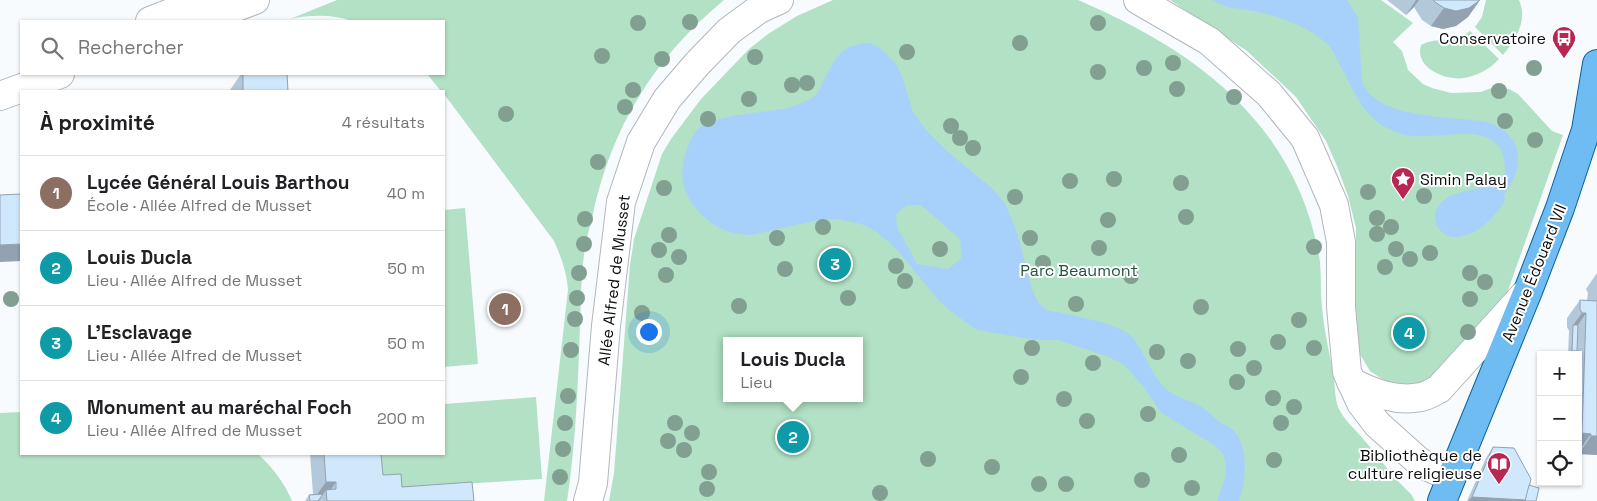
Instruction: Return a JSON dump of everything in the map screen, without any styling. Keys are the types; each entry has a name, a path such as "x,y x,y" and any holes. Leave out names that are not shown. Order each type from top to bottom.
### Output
{"main road":[{"name":"Avenue Édouard VII","path":"1446,489 1528,291 1591,130 1597,64"}],"street":[{"path":"153,20 204,0"},
{"path":"202,20 256,0"},
{"name":"Allée Alfred de Musset","path":"588,501 593,483 606,326 621,202 641,142 667,99 729,31 759,10 779,0"},
{"path":"1138,0 1209,41 1270,94 1305,138 1334,204 1341,242 1341,307 1346,372 1361,403 1377,424 1426,466 1446,489"},
{"path":"0,78 20,70"},
{"path":"0,96 57,75"},
{"path":"1351,382 1372,393 1397,398 1422,397 1439,389 1528,291"}],"green space":[{"path":"337,0 724,0 676,46 638,97 623,125 600,185 586,240 581,286 576,412 573,457 567,501 544,501 568,290 563,265 554,241 445,95 445,90 440,90 428,75 445,75 445,20 348,20 321,16 290,19"},
{"name":"Parc Beaumont","path":"833,0 1078,0 1162,42 1199,68 1233,96 1263,129 1287,166 1306,208 1319,255 1321,301 1338,408 1345,419 1411,494 1415,501 609,501 614,473 630,265 634,239 662,154 701,99 749,49 768,34 797,16"},
{"path":"1170,0 1381,0 1413,23 1393,42 1402,51 1408,70 1423,84 1451,93 1481,92 1494,87 1509,89 1518,94 1552,131 1563,135 1506,296 1472,345 1426,382 1412,385 1389,383 1370,371 1358,351 1355,334 1356,228 1348,196 1326,141 1296,97 1247,51"},
{"path":"1486,0 1519,0 1522,15 1519,29 1503,55 1475,27 1482,17"},
{"path":"1470,31 1499,59 1487,69 1469,77 1449,77 1433,71 1422,60 1420,53 1421,45 1427,42 1452,39"},
{"path":"465,208 478,364 445,367 445,210"},
{"path":"536,397 542,479 381,489 378,455 445,455 445,404"},
{"path":"20,412 20,455 259,455 278,476 292,501 0,501 0,413"}],"water":[{"path":"1213,0 1347,0 1358,17 1362,81 1369,94 1382,103 1398,110 1436,117 1487,122 1500,128 1515,143 1518,152 1516,173 1504,195 1505,201 1501,207 1485,225 1471,233 1456,237 1445,234 1437,226 1435,220 1440,204 1454,194 1489,185 1505,173 1502,154 1494,142 1482,136 1466,134 1415,136 1401,134 1388,129 1378,123 1363,107 1332,50 1310,31 1282,19 1263,13 1227,7"},
{"path":"869,43 880,48 896,64 902,76 913,112 926,130 949,153 993,189 1005,204 1016,229 1032,289 1038,302 1046,310 1092,320 1127,333 1138,344 1156,377 1166,389 1200,406 1221,423 1231,428 1237,435 1244,453 1245,463 1245,473 1239,501 1217,501 1226,476 1226,464 1223,454 1216,446 1160,411 1143,386 1124,365 1109,357 1058,340 1037,340 977,330 939,301 898,251 886,240 874,230 861,224 836,219 819,220 744,235 719,228 708,221 693,205 686,193 682,172 688,147 697,130 715,120 792,107 814,97 840,54 845,49","holes":["907,205 921,205 960,239 962,258 948,269 917,264 897,227 896,214"]}],"building":[{"path":"1433,0 1480,0 1469,8 1456,11 1444,8"},
{"path":"243,75 287,75 288,90 243,90"},
{"path":"20,194 20,244 0,245 0,195"},
{"path":"1580,300 1597,301 1597,436 1582,433 1586,313 1582,313"},
{"path":"1573,325 1578,325 1577,351 1572,351"},
{"path":"1493,447 1514,448 1531,479 1526,500 1472,497"},
{"path":"324,455 381,455 383,475 401,474 402,487 472,482 474,501 327,501 326,490 336,489 336,482 326,482"},
{"path":"1529,485 1539,488 1536,501 1525,501"},
{"path":"323,494 318,501 310,501 309,495"}],"place":[{"name":"Conservatoire","path":"1564,59"},
{"name":"Simin Palay","path":"1403,200"},
{"name":"L'Esclavage","path":"835,264"},
{"name":"Lycée Général Louis Barthou","path":"505,309"},
{"name":"Monument au maréchal Foch","path":"1409,333"},
{"name":"Louis Ducla","path":"793,437"},
{"name":"Bibliothèque de culture religieuse","path":"1499,485"}]}
